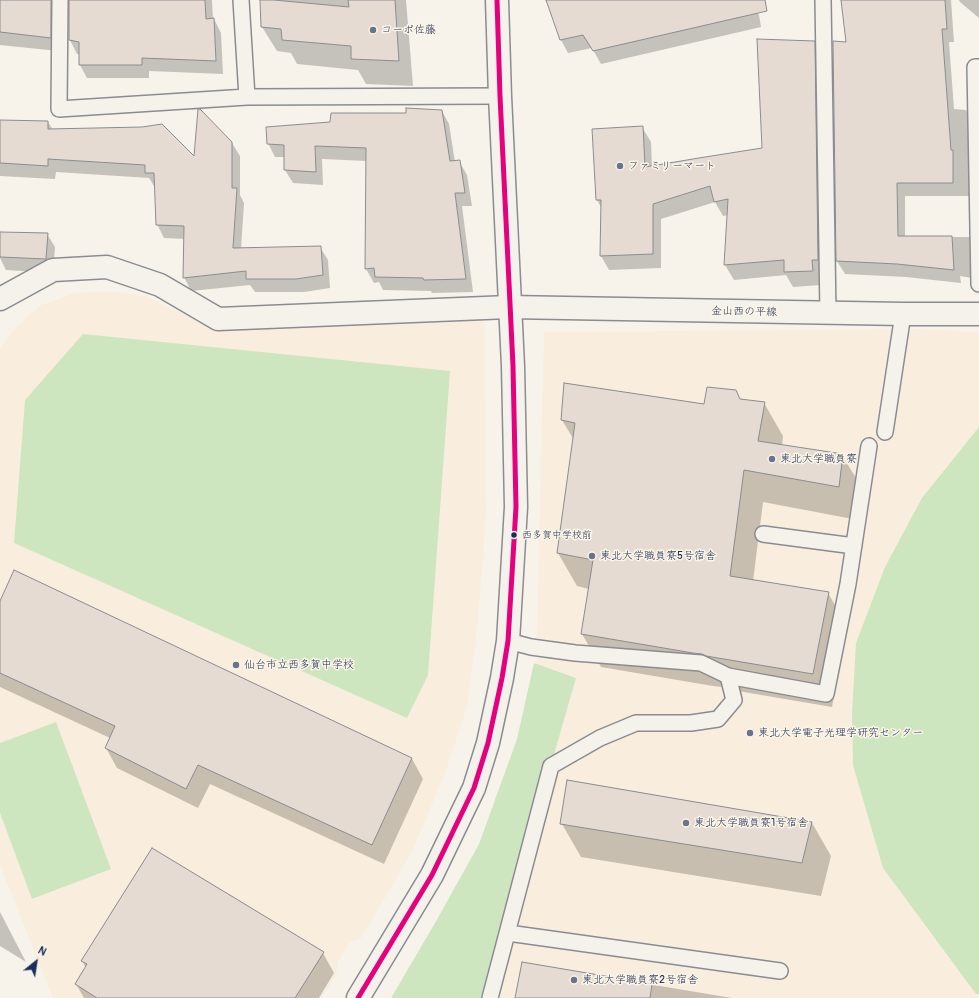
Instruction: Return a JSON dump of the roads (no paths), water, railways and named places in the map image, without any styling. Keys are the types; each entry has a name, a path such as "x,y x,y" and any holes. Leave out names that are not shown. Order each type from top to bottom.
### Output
{"street":[{"path":"358,998 432,875 474,788 488,743 508,642 516,507 512,366 497,0"},
{"name":"金山西の平線","path":"0,299 52,270 107,267 160,285 218,319 509,307 828,313 979,314"}],"lane":[{"path":"60,0 59,109 247,97 500,96"},
{"path":"241,0 247,97"},
{"path":"823,0 828,313"},
{"path":"979,67 975,67 979,284"},
{"path":"885,432 903,314"},
{"path":"508,642 531,647 575,653 701,662 728,676 826,694 848,584 869,446"},
{"path":"763,534 854,546"},
{"path":"490,998 551,766 600,738 636,723 691,723 718,719 734,700 728,676"},
{"path":"508,933 780,971"}],"place":[{"name":"コーポ佐藤","path":"373,30"},
{"name":"ファミリーマート","path":"620,166"},
{"name":"東北大学職員寮","path":"772,459"},
{"name":"西多賀中学校前","path":"514,535"},
{"name":"東北大学職員寮5号宿舎","path":"592,556"},
{"name":"仙台市立西多賀中学校","path":"236,665"},
{"name":"東北大学電子光理学研究センター","path":"750,733"},
{"name":"東北大学職員寮1号宿舎","path":"686,823"},
{"name":"東北大学職員寮2号宿舎","path":"574,980"}]}
